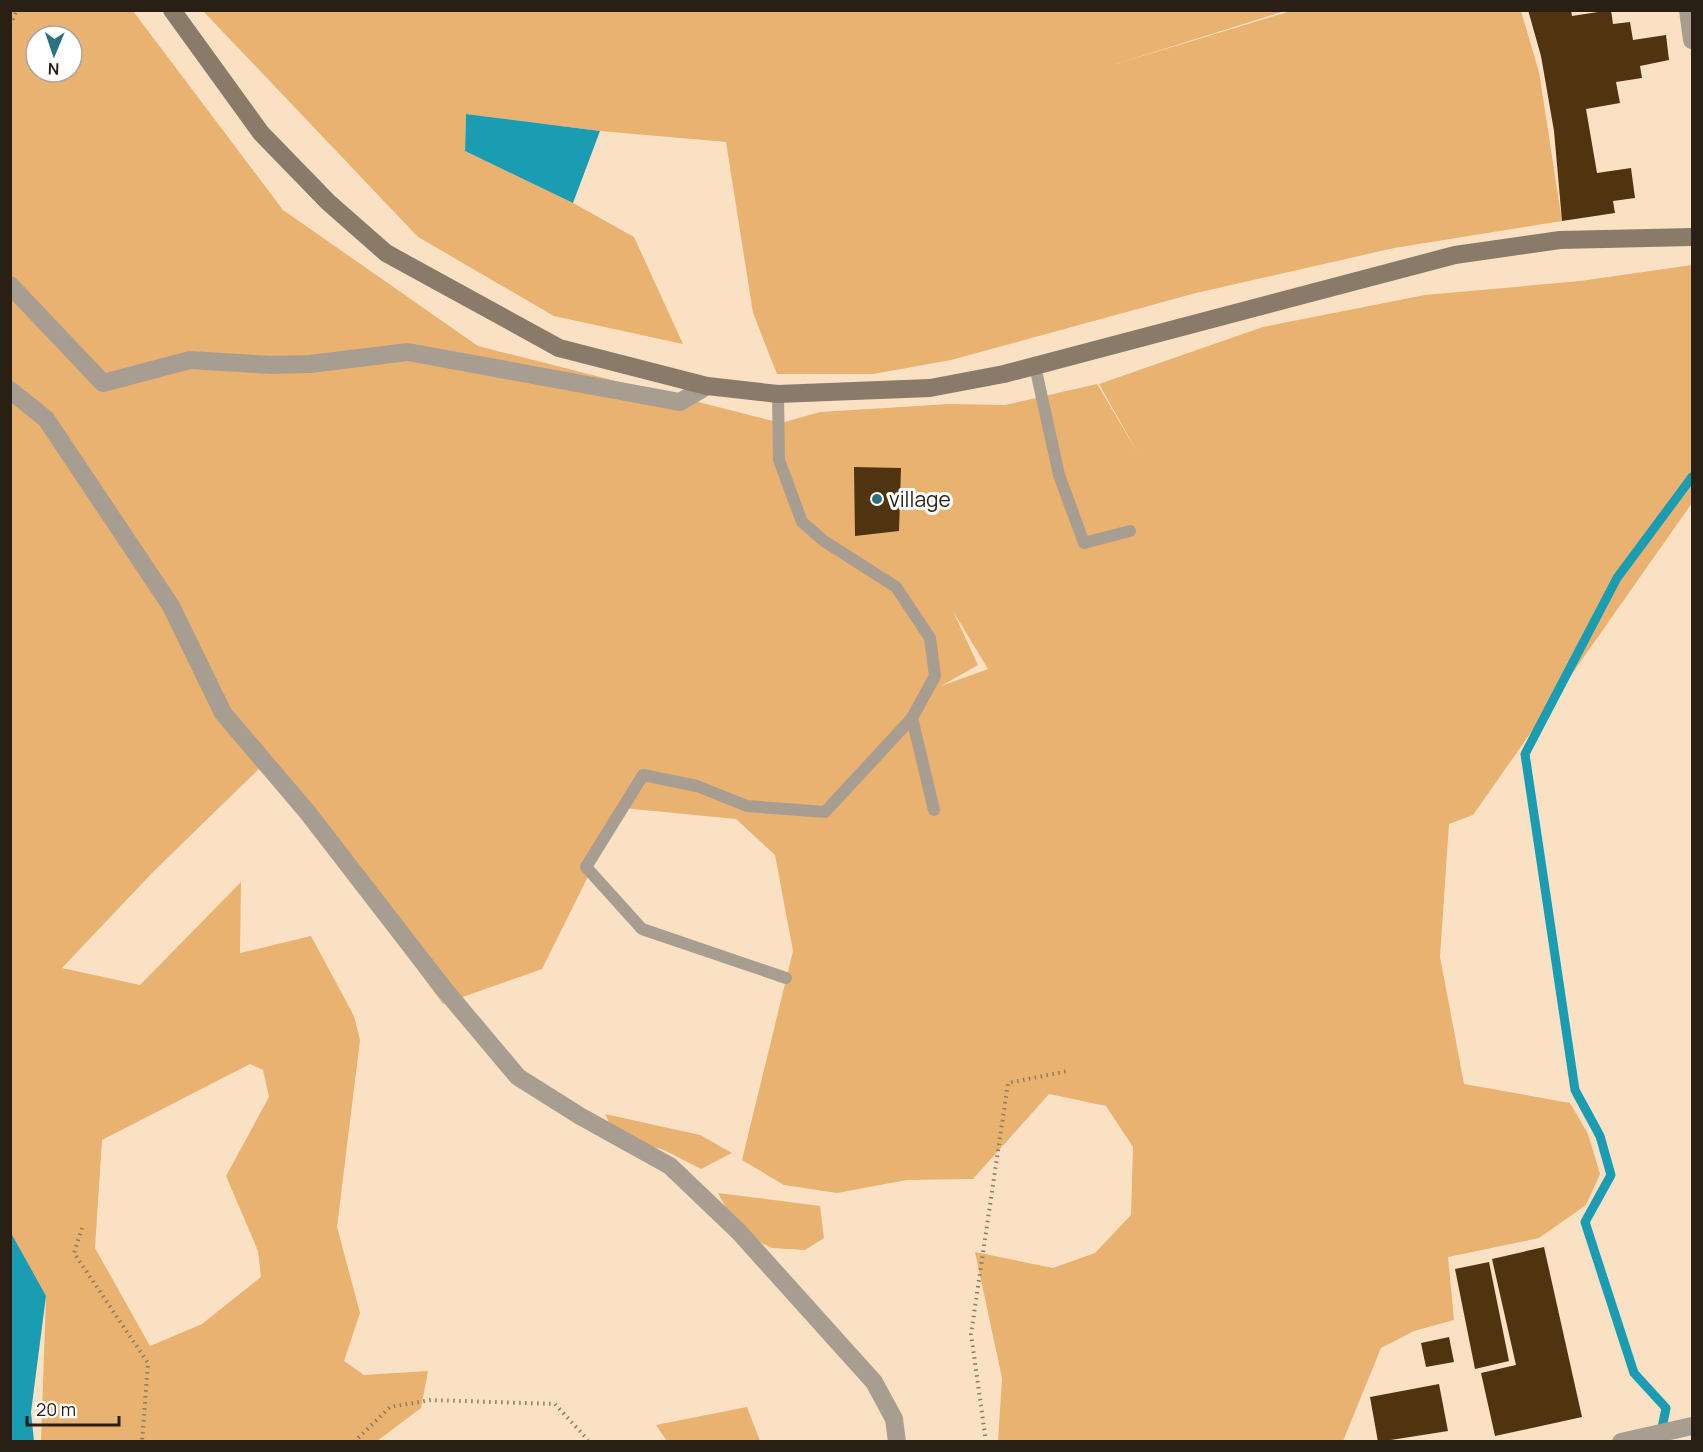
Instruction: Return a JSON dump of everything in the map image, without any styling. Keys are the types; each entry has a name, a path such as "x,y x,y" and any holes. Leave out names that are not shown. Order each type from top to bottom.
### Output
{"street":[{"path":"172,10 261,133 328,202 386,253 559,348 707,386 778,394 930,388 1035,366 1455,255 1560,240 1692,237"},
{"path":"1688,10 1692,40"},
{"path":"10,285 103,383 190,360 271,365 310,364 408,352 680,402 707,386"},
{"path":"10,390 46,420 171,606 223,713 308,813 444,989 518,1077 580,1116 670,1166 679,1174 739,1232 874,1382 894,1419 897,1442"},
{"path":"1621,1442 1692,1426"}],"lane":[{"path":"1035,366 1059,475 1084,543 1130,531"},
{"path":"778,394 779,460 802,522 824,542 896,587 930,638 934,676 912,718 825,812 747,806 697,786 643,776 586,867 642,928 786,978"},
{"path":"912,718 934,810"}],"path":[{"path":"10,25 17,10"},
{"path":"986,1442 971,1334 1008,1083 1068,1071"},
{"path":"82,1228 74,1253 148,1363 142,1442"},
{"path":"354,1442 390,1407 431,1400 555,1404 588,1440"}],"shaded area":[{"path":"11,11 133,11 283,210 478,346 781,423 820,412 949,404 1005,405 1097,384 1139,455 1099,384 1263,327 1425,295 1580,281 1692,265 1692,503 1473,815 1449,824 1440,957 1464,1084 1570,1103 1588,1134 1600,1174 1586,1205 1539,1238 1448,1257 1454,1320 1414,1331 1381,1348 1343,1441 998,1441 1002,1378 975,1252 1053,1268 1095,1253 1131,1215 1133,1147 1106,1106 1049,1094 973,1179 907,1180 837,1193 784,1185 742,1160 793,951 775,855 736,819 622,808 542,969 443,1004 265,763 154,871 62,968 140,985 241,882 240,953 311,936 354,1016 360,1040 337,1227 360,1313 344,1361 364,1375 428,1371 421,1408 377,1441 41,1441 46,1296 11,1239","holes":["953,611 988,669 941,686 978,665","250,1064 263,1070 269,1097 226,1176 258,1251 261,1277 202,1324 150,1346 95,1248 102,1140"]},
{"path":"203,11 1285,11 1116,64 1291,11 1521,11 1539,72 1562,221 1394,248 1196,293 951,360 873,374 777,374 753,313 726,142 600,131 466,114 465,151 573,203 634,237 683,344 554,316 418,237"},
{"path":"605,1114 700,1135 732,1153 701,1169 664,1150 615,1135"},
{"path":"718,1193 820,1206 824,1238 805,1250 772,1248 739,1232"},
{"path":"747,1407 760,1441 667,1441 656,1425"}],"water":[{"path":"466,114 600,131 573,203 465,151"},
{"path":"11,1233 46,1296 31,1412 34,1441 11,1441"}],"building":[{"path":"1528,10 1571,10 1572,16 1611,10 1613,24 1630,22 1633,40 1666,35 1669,60 1640,66 1642,78 1616,82 1620,103 1586,109 1597,173 1631,168 1635,198 1613,201 1615,213 1562,221 1554,131 1541,56"},
{"path":"854,467 901,468 899,531 855,536"},
{"path":"1544,1247 1582,1417 1495,1436 1481,1373 1516,1365 1492,1259"},
{"path":"1489,1262 1509,1361 1475,1369 1455,1269"},
{"path":"1449,1337 1454,1362 1426,1367 1421,1343"},
{"path":"1439,1384 1448,1431 1378,1442 1370,1397"}],"waterway":[{"path":"1661,1433 1666,1408 1634,1373 1585,1222 1611,1175 1600,1136 1575,1090 1525,754 1617,578 1692,477"}],"place":[{"name":"village","path":"877,499"}]}
